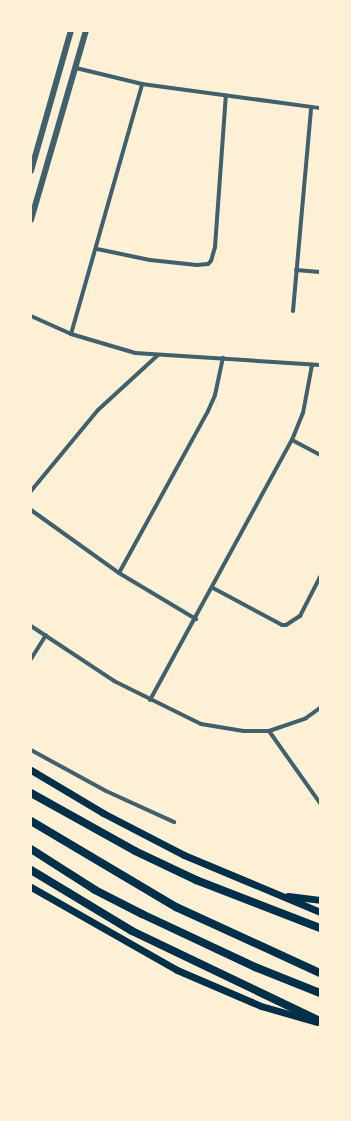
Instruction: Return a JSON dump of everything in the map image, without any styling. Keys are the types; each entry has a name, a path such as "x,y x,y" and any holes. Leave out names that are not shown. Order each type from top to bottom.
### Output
{"highway":[{"path":"31,793 135,851 196,880 320,928"},
{"path":"31,821 140,887 227,932 320,973"},
{"path":"31,849 95,890 221,951 320,993"},
{"path":"31,870 132,930 215,972 320,1022"}],"main road":[{"path":"31,770 103,813 157,841 274,894 320,912"},
{"path":"31,887 177,970 261,1006 320,1022"},
{"path":"274,894 320,900"}],"street":[{"path":"31,171 71,31"},
{"path":"31,220 86,31"},
{"path":"76,68 142,84 311,108 320,108"},
{"path":"71,334 97,248 142,84"},
{"path":"97,248 150,260 197,265 208,264 211,261 215,247 226,95"},
{"path":"293,311 311,108"},
{"path":"296,270 320,272"},
{"path":"31,316 71,334 135,353 320,365"},
{"path":"31,491 98,410 158,354"},
{"path":"118,572 208,411 215,395 222,358"},
{"path":"150,700 213,588 292,440 303,413 312,365"},
{"path":"292,440 320,456"},
{"path":"31,510 118,572 196,619"},
{"path":"213,588 286,625 300,616 320,577"},
{"path":"31,626 114,680 150,700 201,724 243,731 269,731 306,718 320,708"},
{"path":"31,659 46,636"},
{"path":"269,731 320,803"},
{"path":"31,750 106,791 174,822"}]}
